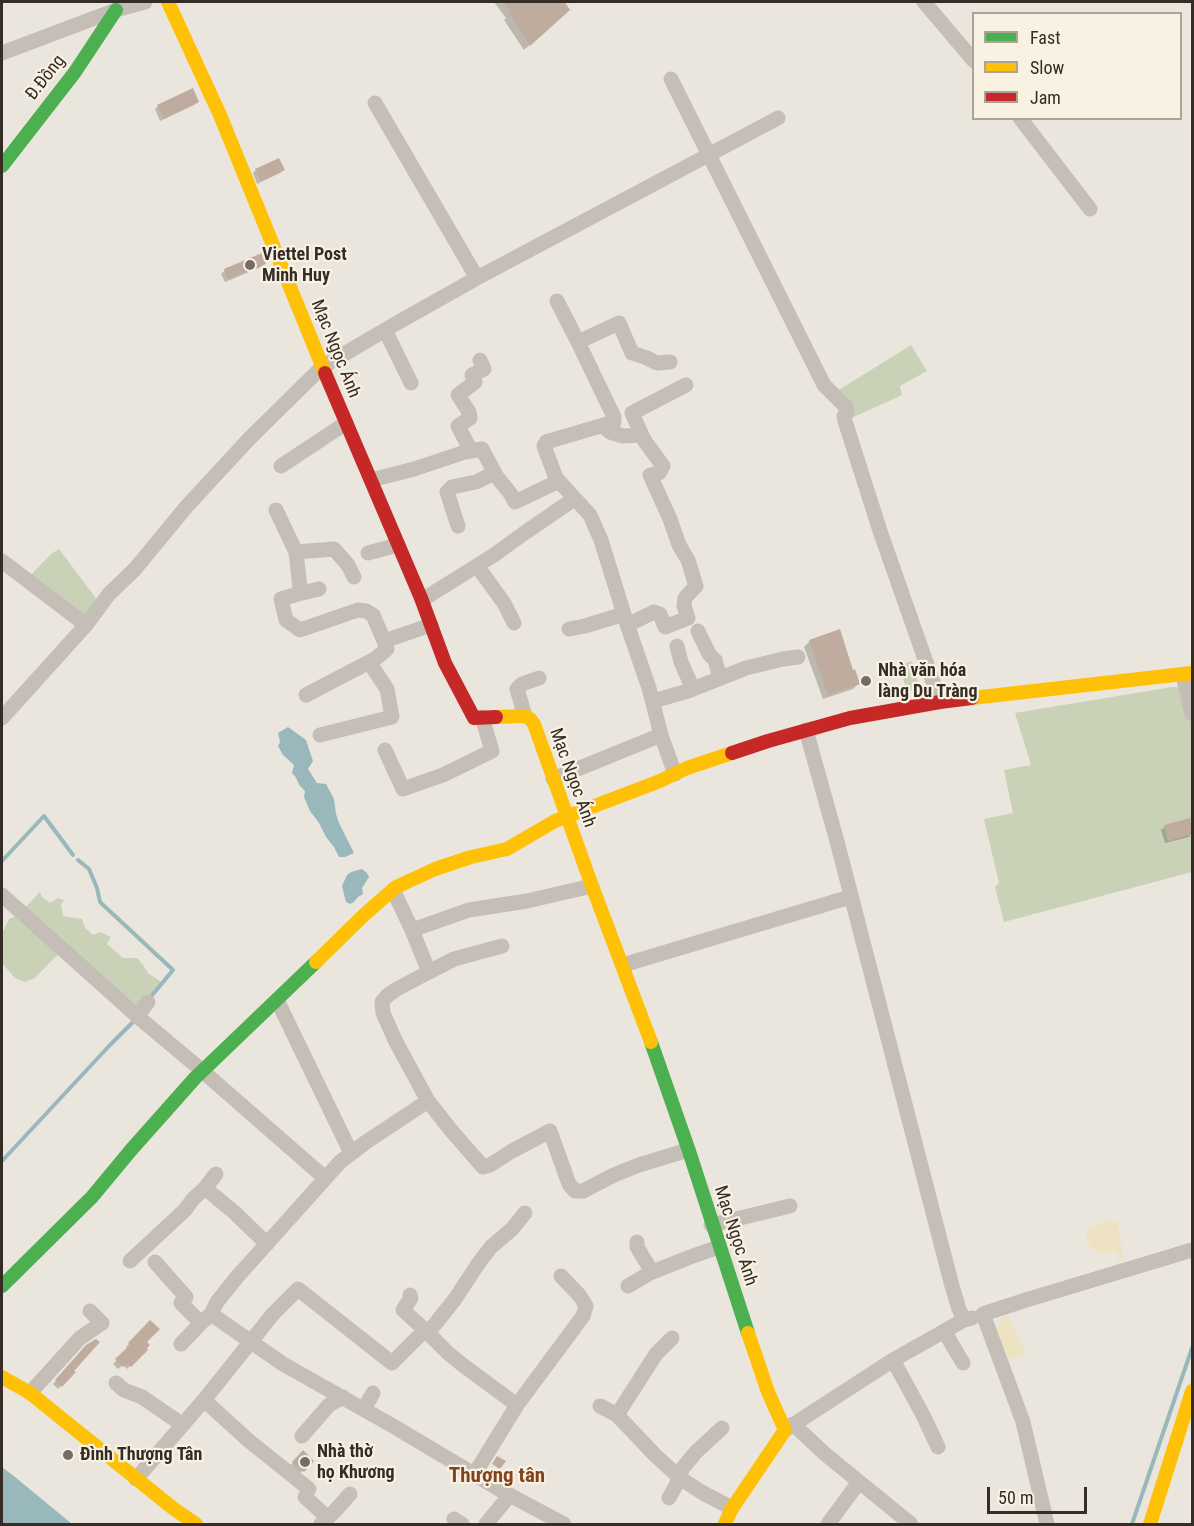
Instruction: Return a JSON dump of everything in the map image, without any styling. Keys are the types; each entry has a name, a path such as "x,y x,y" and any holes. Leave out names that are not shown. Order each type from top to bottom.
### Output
{"street":[{"name":"Mạc Ngọc Ánh","path":"168,2 220,115 322,367 422,600 445,663 474,718 525,716 530,718 534,724 623,965 706,1202 763,1396 789,1427"},
{"path":"924,2 972,59"},
{"path":"2,53 129,5"},
{"name":"Đ.Đồng","path":"2,166 129,5"},
{"path":"671,79 824,385 846,407 845,421 873,509 940,702"},
{"path":"375,103 477,278"},
{"path":"2,718 86,625 109,594 135,569 187,506 249,439 322,367 477,278 778,118"},
{"path":"1022,120 1090,209"},
{"path":"557,301 614,417 614,422 546,442 544,446 556,478 590,515 597,531 675,774"},
{"path":"578,342 618,323 632,353 657,363 670,362"},
{"path":"385,330 411,383"},
{"path":"471,451 458,426 470,418 469,412 458,395 475,382 472,375 484,369 480,360"},
{"path":"569,629 654,612 660,614 665,627 688,618 684,606 685,598 696,586 689,575 688,560 679,545 651,476 659,473 663,466 644,441 632,414 686,385"},
{"path":"281,466 346,423"},
{"path":"603,426 610,432 623,436 641,435"},
{"path":"371,480 482,449 515,502 559,482"},
{"path":"458,525 447,492 452,488 476,482 495,473"},
{"path":"422,600 477,566 574,499"},
{"path":"276,510 296,552 300,588 298,594"},
{"path":"368,553 398,545"},
{"path":"296,552 334,549 348,565 354,577"},
{"path":"2,561 86,625"},
{"path":"477,566 504,603 514,622"},
{"path":"306,695 375,659 387,649 373,615 366,611 358,610 300,630 286,620 281,599 319,589"},
{"path":"384,641 431,625"},
{"path":"698,631 709,654 715,660 720,678"},
{"path":"677,646 681,662 693,689"},
{"path":"653,701 693,689 746,668 798,657"},
{"path":"320,735 392,717 387,689 369,662"},
{"path":"2,1286 92,1197 131,1150 203,1071 365,914 393,890 414,878 471,857 507,849 555,821 810,724 940,702 1188,674 1192,714"},
{"path":"525,716 517,689 522,684 539,678"},
{"path":"385,750 403,789 443,775 492,751 482,717"},
{"path":"810,724 850,897 958,1309 964,1320"},
{"path":"554,779 661,735"},
{"path":"412,930 469,910 527,901 592,886"},
{"path":"393,890 429,972"},
{"path":"2,895 137,1016 325,1178"},
{"path":"623,965 850,897"},
{"path":"502,946 454,959 397,989 382,1002 396,1042 428,1101 483,1167 550,1131 569,1184 575,1191 583,1191 639,1165 688,1150"},
{"path":"278,1000 351,1153"},
{"path":"137,1016 148,1002"},
{"path":"182,1344 340,1162 428,1101"},
{"path":"130,1261 185,1210 216,1174"},
{"path":"205,1188 236,1213 267,1244"},
{"path":"711,1225 790,1206"},
{"path":"136,1479 204,1401 273,1314 298,1289 392,1363 455,1299 491,1247 512,1229 525,1213"},
{"path":"637,1242 652,1272"},
{"path":"628,1286 652,1272 719,1247"},
{"path":"725,1524 732,1508 789,1427 893,1360 964,1320 1192,1250"},
{"path":"155,1262 186,1297 181,1303 342,1397 451,1454 474,1475 564,1524"},
{"path":"474,1475 518,1405 583,1316 586,1306 561,1276"},
{"path":"410,1295 411,1298 403,1310 448,1353 518,1405"},
{"path":"30,1393 80,1338 102,1323 90,1311"},
{"path":"983,1314 1023,1422 1047,1524"},
{"path":"944,1331 963,1363"},
{"path":"617,1415 656,1354 672,1338"},
{"path":"893,1360 938,1447"},
{"path":"2,1377 30,1393 174,1509 196,1524"},
{"path":"116,1383 124,1390 142,1397 183,1425"},
{"path":"1150,1524 1192,1391"},
{"path":"364,1409 373,1393"},
{"path":"302,1436 329,1405 342,1397"},
{"path":"204,1401 307,1493 325,1521 350,1494"},
{"path":"600,1406 617,1415 680,1478 732,1508"},
{"path":"789,1427 911,1524"},
{"path":"669,1498 680,1478 682,1469 696,1452 722,1428"},
{"path":"828,1524 859,1482"},
{"path":"486,1524 509,1496"}],"green space":[{"path":"911,345 927,371 900,386 902,395 845,421 834,393"},
{"path":"59,549 101,605 86,625 27,579 51,554"},
{"path":"912,661 920,689 907,692 899,665"},
{"path":"1172,687 1192,688 1192,872 1004,922 995,887 999,883 984,819 1013,813 1004,770 1031,765 1015,713"},
{"path":"40,892 42,897 50,903 58,898 64,900 61,905 63,916 82,919 85,928 93,935 100,932 111,937 107,944 123,958 137,958 148,973 164,984 137,1016 63,949 35,978 25,982 15,978 2,963 2,934 9,919 17,916"}],"sand":[{"path":"1106,1221 1117,1221 1124,1261 1119,1261 1116,1251 1103,1254 1094,1251 1089,1245 1086,1233 1089,1228"},
{"path":"1002,1316 1008,1316 1026,1354 1013,1359 1004,1355 995,1329 999,1326"}],"water":[{"path":"288,727 306,740 313,761 308,769 317,783 326,784 334,799 339,823 354,853 339,857 310,811 304,797 305,791 292,773 294,765 283,755 278,746 280,742 278,733"},
{"path":"362,869 369,877 362,888 363,894 350,904 346,902 342,886 347,875"},
{"path":"2,1467 15,1477 72,1524 2,1524"}],"building":[{"path":"503,2 565,2 570,10 530,46"},
{"path":"193,88 199,102 164,119 157,105"},
{"path":"279,158 285,170 261,181 255,169"},
{"path":"262,253 266,264 228,279 224,269"},
{"path":"840,629 860,684 828,695 809,640"},
{"path":"1190,818 1192,834 1168,841 1164,825"},
{"path":"150,1320 160,1329 147,1342 150,1345 148,1350 131,1367 127,1363 123,1367 115,1359 130,1345 128,1343"},
{"path":"96,1339 100,1342 62,1387 55,1380 86,1345"},
{"path":"303,1450 314,1461 304,1472 292,1462"},
{"path":"497,1456 506,1461 500,1469 492,1464"}],"waterway":[{"path":"2,861 44,816 73,855"},
{"path":"78,860 89,869 100,902 173,970 149,999"},
{"path":"2,1161 135,1020"},
{"path":"1132,1524 1192,1348"}],"traffic: fast":[{"path":"2,166 75,72 116,10"},
{"path":"2,1286 92,1197 195,1078 316,962"},
{"path":"651,1042 748,1333"}],"traffic: slow":[{"path":"168,2 220,115 325,373"},
{"path":"972,698 1192,673"},
{"path":"496,717 525,716 534,724 651,1042"},
{"path":"316,962 396,887 435,869 471,857 507,849 555,821 660,781 687,768 732,753"},
{"path":"725,1524 731,1510 785,1430 768,1392 748,1333"},
{"path":"2,1377 30,1393 174,1509 196,1524"},
{"path":"1150,1524 1192,1391"}],"traffic: jam":[{"path":"325,373 421,598 445,663 474,718 496,717"},
{"path":"732,753 850,718 972,698"}],"place":[{"name":"Viettel Post Minh Huy","path":"250,265"},
{"name":"Nhà văn hóa làng Du Tràng","path":"866,681"},
{"name":"Đình Thượng Tân","path":"68,1455"},
{"name":"Nhà thờ họ Khương","path":"305,1462"}],"district":[{"name":"Thượng tân","path":"497,1477"}]}
